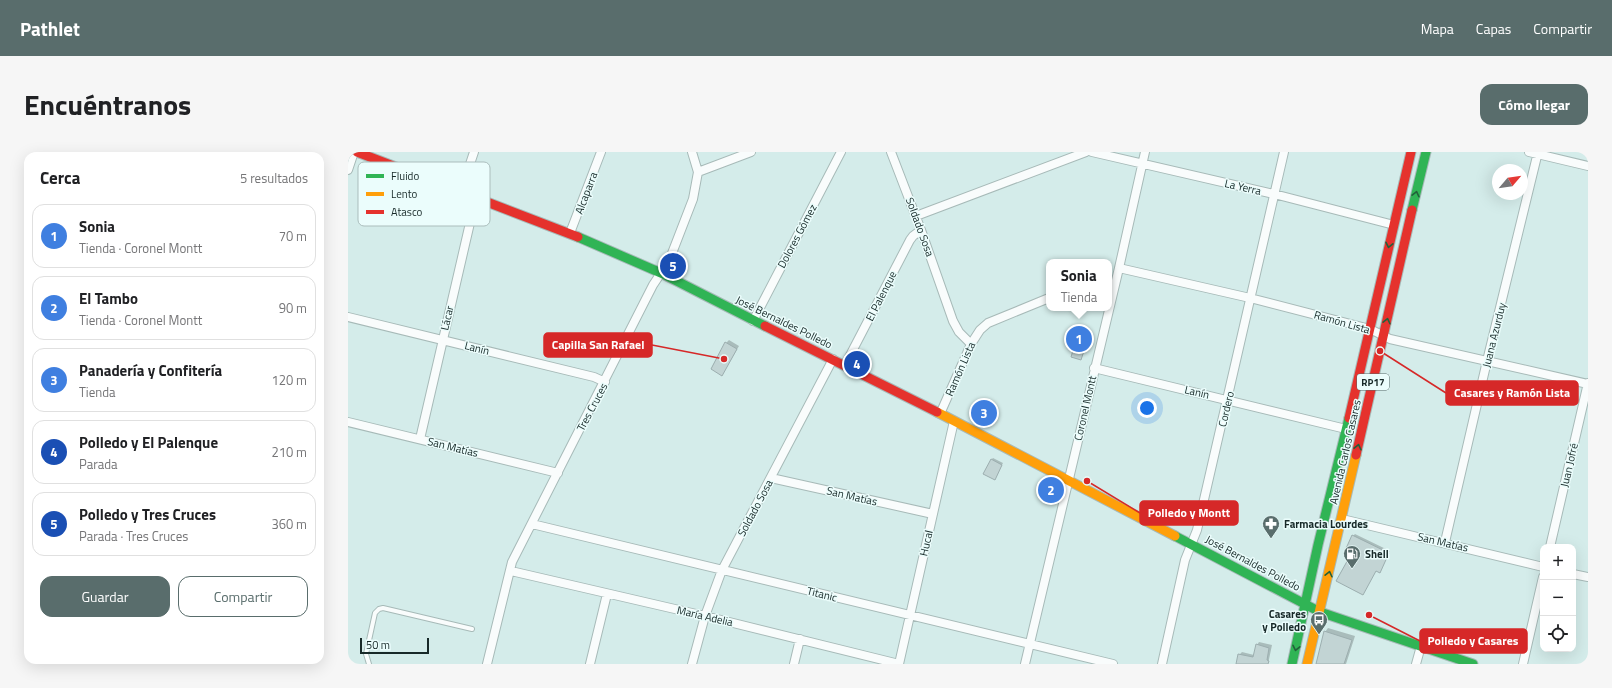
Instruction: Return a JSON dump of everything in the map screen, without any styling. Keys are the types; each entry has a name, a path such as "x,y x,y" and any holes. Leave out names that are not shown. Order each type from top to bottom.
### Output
{"main road":[{"name":"José Bernaldes Polledo","path":"356,152 383,162"},
{"name":"Avenida Carlos Casares","path":"1292,664 1411,152"},
{"name":"Avenida Carlos Casares","path":"1307,664 1342,519 1426,152"},
{"name":"José Bernaldes Polledo","path":"490,202 570,233 661,273 753,321 833,359 954,421 1320,612 1473,664"}],"street":[{"path":"348,170 356,152"},
{"path":"471,162 474,152"},
{"name":"Alcaparra","path":"570,233 601,152"},
{"name":"Tres Cruces","path":"487,664 512,562 661,273 672,255 693,199 698,172 692,152"},
{"path":"698,172 751,152"},
{"name":"Dolores Gómez","path":"753,321 841,152"},
{"name":"Soldado Sosa","path":"891,152 916,216 953,321 960,332 971,344"},
{"path":"916,216 1086,152"},
{"name":"La Yerra","path":"1092,152 1274,194 1394,225"},
{"name":"Coronel Montt","path":"1112,280 1119,268 1144,152"},
{"name":"Cordero","path":"1162,664 1185,560 1197,530 1284,152"},
{"path":"1529,152 1588,166"},
{"name":"Juana Azurduy","path":"1445,542 1487,361 1538,153"},
{"name":"Lácar","path":"420,439 469,226"},
{"name":"El Palenque","path":"845,365 910,240 921,230"},
{"name":"Ramón Lista","path":"1119,268 1250,298 1370,329 1384,336 1588,384"},
{"name":"Ramón Lista","path":"940,414 971,344 980,330 988,323 1046,299"},
{"name":"Coronel Montt","path":"1025,664 1069,481 1106,311"},
{"name":"Lanín","path":"348,317 594,377 605,382"},
{"name":"Soldado Sosa","path":"692,664 705,616 722,570 833,359"},
{"name":"Lanín","path":"1094,368 1228,399 1346,429"},
{"name":"Juan Jofré","path":"1551,544 1588,384"},
{"name":"Hucal","path":"899,664 954,421"},
{"name":"San Matías","path":"348,422 558,473"},
{"name":"San Matías","path":"771,478 932,514"},
{"name":"San Matías","path":"1342,519 1445,542 1540,566"},
{"name":"Titanic","path":"532,524 1113,664"},
{"name":"María Adelia","path":"510,571 705,616 899,664"},
{"path":"1576,575 1588,577"},
{"path":"1523,664 1542,580"},
{"path":"590,664 608,594"},
{"path":"794,664 800,639"},
{"path":"1416,664 1421,646"}],"lane":[{"path":"369,664 366,654 375,613 379,609 384,608 472,629"}],"building":[{"path":"1072,330 1089,335 1081,360 1071,357 1075,344 1069,342"},
{"path":"725,342 737,349 722,376 711,369"},
{"path":"982,406 991,411 986,420 977,415"},
{"path":"991,459 1002,465 995,480 983,474"},
{"path":"1352,535 1389,553 1380,573 1376,571 1363,595 1336,581 1350,556 1344,553"},
{"path":"1324,631 1352,640 1344,664 1316,664"},
{"path":"1256,644 1269,648 1267,660 1269,661 1268,664 1236,664 1238,654 1253,657"}],"traffic: fast":[{"path":"1412,210 1426,152"},
{"path":"578,237 661,273 765,326"},
{"path":"1292,664 1318,545 1349,418"},
{"path":"1175,536 1320,612 1473,664"}],"traffic: slow":[{"path":"937,412 1175,536"},
{"path":"1307,664 1356,455"}],"traffic: jam":[{"path":"357,152 383,162"},
{"path":"1349,418 1411,152"},
{"path":"490,203 578,237"},
{"path":"1356,455 1412,210"},
{"path":"765,326 937,412"}],"place":[{"name":"Polledo y Tres Cruces","path":"673,266"},
{"name":"Sonia","path":"1079,339"},
{"name":"Casares y Ramón Lista","path":"1380,351"},
{"name":"Capilla San Rafael","path":"724,359"},
{"name":"Polledo y El Palenque","path":"857,364"},
{"name":"Panadería y Confitería","path":"984,413"},
{"name":"Polledo y Montt","path":"1087,481"},
{"name":"El Tambo","path":"1051,490"},
{"name":"Farmacia Lourdes","path":"1271,539"},
{"name":"Shell","path":"1352,569"},
{"name":"Polledo y Casares","path":"1369,615"},
{"name":"Casares y Polledo","path":"1319,635"}]}
